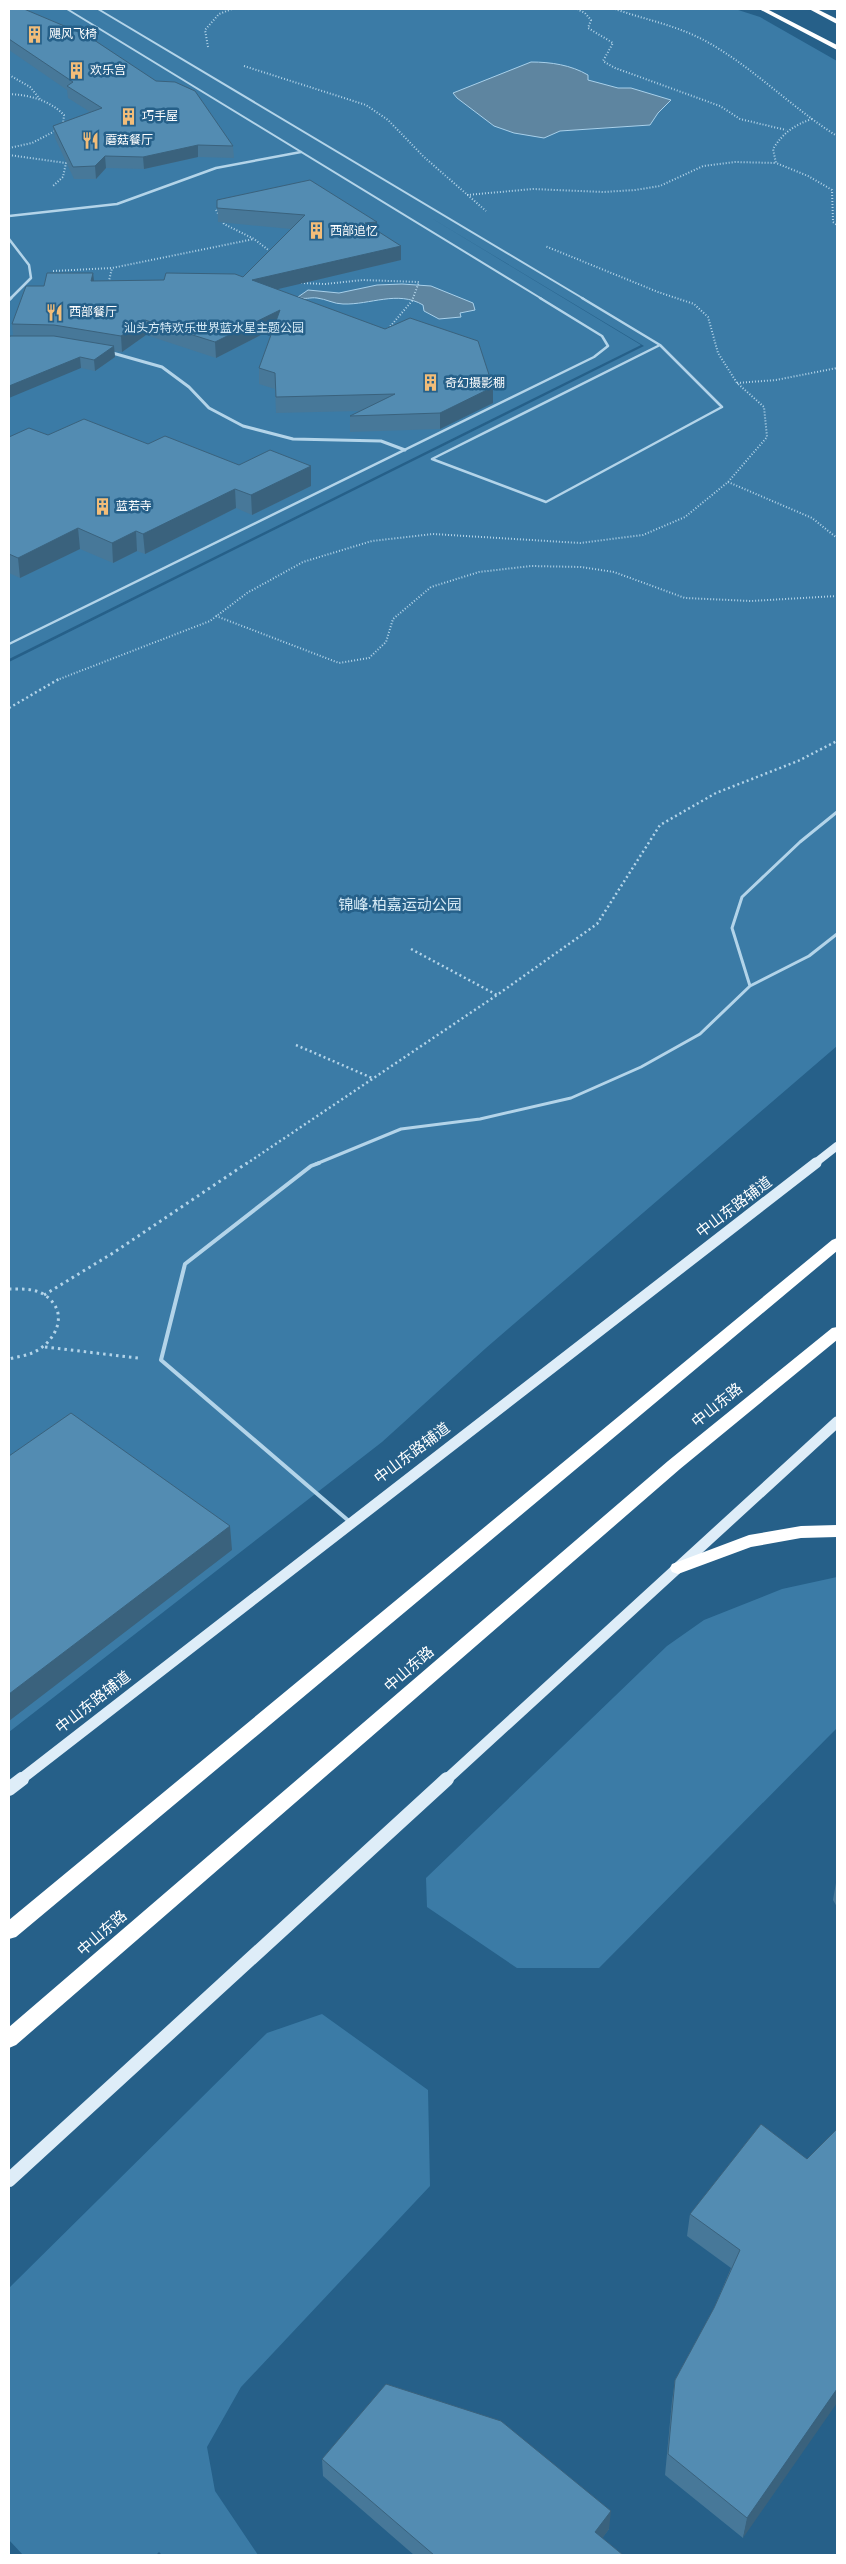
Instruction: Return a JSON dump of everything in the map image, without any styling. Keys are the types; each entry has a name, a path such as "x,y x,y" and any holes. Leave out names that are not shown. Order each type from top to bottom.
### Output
{"highway":[{"path":"762,9 837,48"},
{"path":"812,9 837,22"},
{"path":"9,1931 837,1243"},
{"name":"中山东路","path":"9,2039 666,1472 837,1332"},
{"path":"678,1568 749,1541 801,1532 837,1531"}],"street":[{"path":"9,216 29,212 117,204 216,168 301,152"},
{"path":"9,239 29,265 31,278 9,300"},
{"path":"102,351 162,367 189,387 209,408 243,426 294,439 381,441 405,450"},
{"name":"中山东路辅道","path":"9,1788 837,1146"},
{"path":"9,2180 837,1422"}],"lane":[{"path":"9,644 594,357 608,346 602,336 66,9"},
{"path":"98,9 660,345 722,407 546,502 432,459 660,345"},
{"path":"750,986 732,928 742,897 800,842 837,812"},
{"path":"350,1522 161,1360 184,1264 311,1166 401,1130 480,1119 572,1098 641,1068 700,1034 750,986 810,956 837,934"}],"path":[{"path":"214,50 207,46 205,30 219,14 232,9"},
{"path":"577,9 585,13 591,20 588,28 613,43 602,60 615,68 720,106 740,119 758,126 786,130"},
{"path":"615,9 707,41 748,66 812,119 837,136"},
{"path":"242,66 366,105 388,120 424,158 488,212"},
{"path":"9,75 30,87 41,99"},
{"path":"9,94 41,99 56,106 64,115 63,125 52,135 9,148"},
{"path":"776,164 773,148 786,130 790,126 812,119"},
{"path":"9,155 66,163 63,177 31,206 29,212"},
{"path":"467,196 533,189 603,192 635,190 660,186 703,166 735,162 776,164 808,176 832,190 833,222 837,225"},
{"path":"216,210 224,224 254,239 277,256"},
{"path":"30,272 112,268 254,239"},
{"path":"9,708 60,678 210,621 247,593 303,562 372,541 433,534 580,542 643,536 685,517 728,482 767,437 764,408 738,384 718,352 708,317 694,304 582,263 537,242"},
{"path":"107,287 112,268"},
{"path":"300,283 325,284 364,280 419,282 420,284 412,301 385,332"},
{"path":"738,384 776,380 837,368"},
{"path":"728,482 812,518 837,538"},
{"path":"216,616 339,663 369,658 386,642 393,619 431,587 479,572 531,566 581,567 614,572 685,598 751,601 837,596 837,588"},
{"path":"44,1295 113,1253 497,996 597,924 660,825 716,793 798,761 837,741"},
{"path":"411,949 497,996"},
{"path":"296,1045 373,1078"},
{"path":"9,1289 30,1290 44,1295 54,1304 59,1314 60,1325 55,1336 44,1347 29,1355 9,1359"},
{"path":"44,1347 161,1360"}],"green space":[{"name":"锦峰·柏嘉运动公园","path":"9,9 735,9 760,17 837,61 837,1046 486,1348 382,1442 9,1732 9,662 644,346 423,213 641,345 9,659"},
{"path":"837,1577 837,1728 599,1968 517,1968 427,1907 426,1878 667,1646 704,1620 782,1589"},
{"path":"322,2014 428,2090 430,2186 241,2387 207,2447 215,2491 258,2555 162,2555 159,2552 156,2555 23,2555 9,2540 9,2288 267,2033"}],"shaded area":[{"path":"531,62 568,66 588,75 588,80 618,88 631,88 671,100 658,113 650,125 560,131 544,138 514,133 494,126 453,93"},
{"path":"377,285 431,286 473,303 475,310 460,313 461,317 439,319 424,311 423,305 404,299 394,298 343,304 324,299 298,297 308,290 339,293"}],"building":[{"path":"9,9 24,9 88,36 156,81 175,82 195,91 233,146 198,145 143,157 105,156 95,166 73,167 53,126 102,108 67,86 73,82 9,39"},
{"path":"310,180 377,222 365,223 401,246 252,280 385,329 410,318 478,341 493,387 440,413 350,416 395,394 276,397 275,373 259,368 280,310 215,342 145,320 121,336 54,325 12,324 26,286 44,286 47,273 93,273 91,281 164,280 166,273 235,274 243,277 305,215 217,208 217,200"},
{"path":"10,336 54,336 114,346 94,360 80,357 9,386"},
{"name":"蓝若寺","path":"84,419 148,444 165,436 239,465 270,450 311,466 251,495 235,489 143,534 136,531 112,543 78,528 18,558 9,554 9,437 29,428 48,435"},
{"path":"71,1413 230,1526 9,1694 9,1456"},
{"path":"761,2124 807,2159 837,2129 837,2389 747,2518 668,2454 675,2380 714,2308 740,2250 690,2214"},
{"path":"386,2384 501,2421 611,2511 595,2532 623,2555 434,2555 322,2459"}],"place":[{"name":"飓风飞椅","path":"35,34"},
{"name":"欢乐宫","path":"76,70"},
{"name":"巧手屋","path":"128,116"},
{"name":"蘑菇餐厅","path":"91,140"},
{"name":"西部追忆","path":"316,231"},
{"name":"西部餐厅","path":"55,312"},
{"name":"奇幻摄影棚","path":"431,383"},
{"name":"蓝若寺","path":"102,506"}],"park label":[{"name":"汕头方特欢乐世界蓝水星主题公园","path":"214,328"}]}
